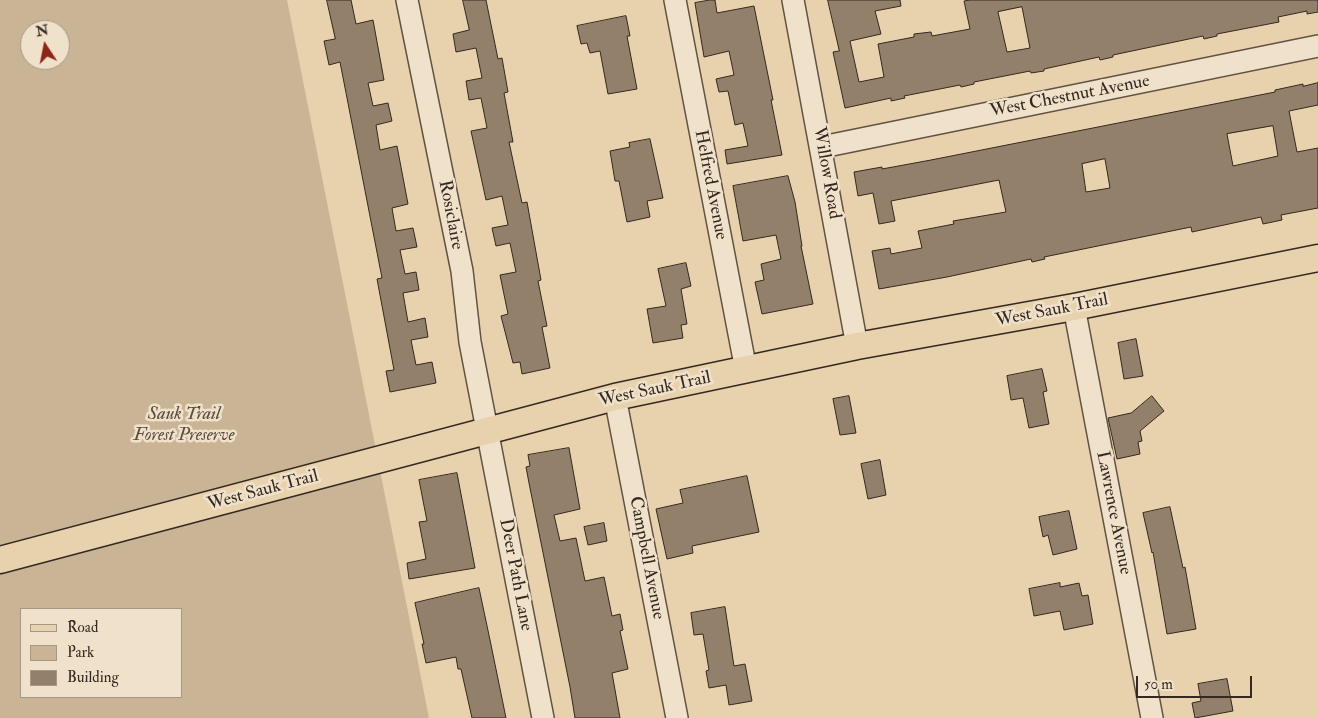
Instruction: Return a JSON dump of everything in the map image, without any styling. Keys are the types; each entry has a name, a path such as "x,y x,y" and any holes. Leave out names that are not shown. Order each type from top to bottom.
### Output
{"main road":[{"name":"West Sauk Trail","path":"0,560 615,397 857,346 1074,307 1318,258"}],"street":[{"name":"Rosiclaire","path":"407,0 462,271 470,342 487,432"},
{"name":"Helfred Avenue","path":"675,0 746,370"},
{"name":"Willow Road","path":"793,0 822,147 857,346"},
{"name":"West Chestnut Avenue","path":"822,147 1318,46"},
{"name":"Lawrence Avenue","path":"1074,307 1152,718"},
{"name":"Campbell Avenue","path":"615,397 677,718"},
{"name":"Deer Path Lane","path":"487,432 543,718"}],"green space":[{"name":"Sauk Trail Forest Preserve","path":"0,0 287,0 429,718 0,718"}],"building":[{"path":"327,0 351,0 356,24 373,20 384,80 368,83 373,106 388,103 392,121 376,125 380,150 397,146 408,204 392,208 396,231 413,228 417,247 400,250 405,274 416,272 419,290 403,293 408,322 425,318 428,337 411,340 416,365 432,362 436,383 390,392 386,371 394,370 377,279 382,278 340,62 329,65 324,41 335,39"},
{"path":"463,0 486,0 498,59 502,58 508,92 504,93 513,142 509,142 522,203 527,202 541,280 538,281 547,326 542,327 550,368 522,374 520,362 513,363 501,316 508,314 500,275 516,272 510,243 496,246 492,228 508,225 502,196 486,200 471,131 487,128 481,98 469,100 466,81 482,78 476,48 456,52 453,34 469,30"},
{"path":"715,0 717,13 754,6 782,155 727,164 725,150 748,146 743,123 735,125 728,91 719,92 716,79 734,75 729,51 704,57 695,3"},
{"path":"828,0 900,0 901,6 875,11 881,34 850,41 859,82 884,77 878,44 914,37 914,34 931,32 932,36 970,29 964,1 1318,0 1318,12 1307,14 1307,11 1278,17 1279,22 1217,34 1217,36 1204,39 1203,36 1113,55 1113,57 1100,60 1099,57 1044,69 1044,71 1031,73 1030,71 974,82 974,84 961,87 960,85 904,96 905,98 891,101 891,98 845,108 833,52 839,51","holes":["1022,7 1030,48 1007,52 998,12"]},
{"path":"626,16 630,36 627,36 637,89 608,94 600,51 590,53 587,43 581,44 577,26"},
{"path":"1318,83 1318,105 1289,111 1297,152 1318,148 1318,208 1281,215 1282,220 1263,224 1261,217 1192,232 1191,227 1044,257 1045,259 1032,262 1031,259 879,289 872,251 890,248 891,254 922,248 918,231 954,224 953,221 1006,212 999,180 891,201 895,221 879,224 873,193 858,196 854,172 931,160 1275,92 1275,90 1303,84 1303,86","holes":["1273,126 1278,156 1233,166 1227,134","1105,159 1110,188 1086,192 1082,164"]},
{"path":"650,139 663,198 647,201 650,217 627,222 619,181 615,181 610,151 630,147 629,143"},
{"path":"788,176 795,202 801,246 813,304 762,314 755,282 764,280 761,264 781,259 776,235 743,241 733,186"},
{"path":"686,263 691,286 681,289 687,324 681,325 683,338 653,343 647,309 666,306 658,269"},
{"path":"1136,339 1143,376 1124,379 1118,343"},
{"path":"1042,369 1047,391 1043,392 1049,424 1029,428 1023,398 1011,400 1007,376"},
{"path":"849,396 856,433 840,435 833,399"},
{"path":"1152,396 1164,411 1140,431 1142,441 1138,442 1140,454 1117,459 1108,418 1131,413"},
{"path":"569,448 580,509 554,515 560,541 576,538 585,581 604,577 612,616 620,614 623,630 620,631 628,669 612,673 620,718 575,718 529,483 526,467 530,466 528,455"},
{"path":"880,460 886,495 868,499 861,464"},
{"path":"457,473 475,568 409,579 407,563 426,559 419,522 427,521 419,480"},
{"path":"747,476 759,532 692,546 693,553 667,559 656,509 683,503 680,490"},
{"path":"1170,507 1183,568 1185,567 1196,629 1167,634 1153,552 1143,513"},
{"path":"1069,511 1077,549 1053,555 1048,535 1043,537 1039,517"},
{"path":"604,523 607,541 588,545 584,527"},
{"path":"1060,583 1060,587 1079,583 1082,596 1088,595 1093,624 1064,630 1060,611 1034,616 1029,589"},
{"path":"479,588 506,718 472,718 461,669 458,669 456,657 426,663 422,644 424,644 415,603"},
{"path":"725,607 734,666 745,664 752,701 729,705 726,685 709,688 706,671 709,670 703,634 694,635 691,613"},
{"path":"1227,679 1233,711 1195,718 1192,703 1201,701 1198,684"}]}
